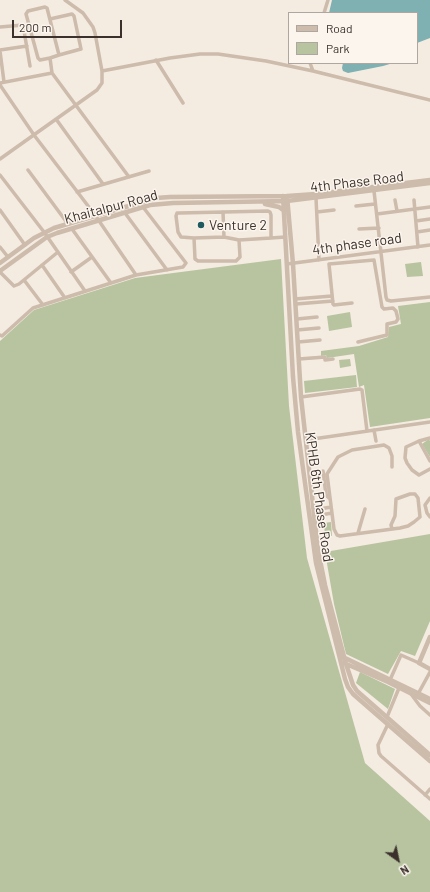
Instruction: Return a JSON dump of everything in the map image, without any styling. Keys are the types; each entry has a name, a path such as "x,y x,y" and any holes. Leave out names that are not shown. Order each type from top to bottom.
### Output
{"street":[{"path":"0,159 76,106 100,87 103,79 93,27 83,13 65,0"},
{"path":"324,12 328,0"},
{"path":"50,19 72,14 74,16 81,49 59,56 40,60 38,58 26,12 45,7 47,8 59,56"},
{"path":"0,27 23,25 30,66"},
{"path":"27,46 0,51 1,84 34,135 95,216 136,275"},
{"path":"102,71 156,60 200,54 218,54 266,61 313,71 430,100"},
{"path":"50,58 52,73 129,177"},
{"path":"156,60 183,102"},
{"path":"310,64 313,71"},
{"path":"1,84 52,73"},
{"path":"56,119 103,184"},
{"path":"28,170 68,224"},
{"path":"77,192 149,171"},
{"path":"0,175 44,232 85,291"},
{"name":"4th Phase Road","path":"285,199 430,180"},
{"name":"4th Phase Road","path":"285,199 316,198 430,184"},
{"path":"374,191 387,300 391,302 430,297"},
{"name":"Khaitalpur Road","path":"0,263 44,232 156,198 285,199"},
{"path":"316,198 319,260"},
{"name":"Khaitalpur Road","path":"0,271 47,237 143,207 161,203 258,202 285,199"},
{"name":"KPHB 6th Phase Road","path":"285,199 283,210 293,377 298,432 316,550 341,657 346,664 351,682 357,691 430,755"},
{"name":"KPHB 6th Phase Road","path":"285,199 293,264 301,397 315,516 316,550"},
{"path":"395,200 397,211"},
{"path":"414,200 418,247"},
{"path":"258,202 279,207 283,210"},
{"path":"356,206 375,204"},
{"path":"0,336 2,336 33,308 136,275 183,267 186,263 143,207"},
{"path":"377,214 430,207"},
{"path":"0,210 25,245"},
{"path":"317,212 334,210"},
{"path":"223,212 224,237"},
{"path":"271,238 270,212 177,213 176,216 179,234 181,237 224,237 239,240 271,238 285,237"},
{"path":"126,213 167,270"},
{"path":"416,221 430,218"},
{"path":"359,229 379,228"},
{"path":"72,229 111,283"},
{"path":"417,232 430,230"},
{"path":"194,238 195,259 198,261 236,261 240,257 239,240"},
{"name":"4th phase road","path":"287,264 430,245"},
{"path":"0,247 8,257"},
{"path":"0,271 14,286 19,284 58,252"},
{"path":"71,272 92,257"},
{"path":"352,303 334,305 329,264 374,260 382,308 394,308 398,319 396,322 387,324 387,335 358,342"},
{"path":"42,265 65,298"},
{"path":"24,280 42,305"},
{"path":"295,299 332,296"},
{"path":"296,304 333,301"},
{"path":"297,319 317,317"},
{"path":"297,330 319,328"},
{"path":"298,342 320,340"},
{"path":"299,359 325,357 325,360 333,359"},
{"path":"301,397 360,389 362,390 367,431"},
{"path":"306,440 430,422"},
{"path":"374,430 376,441"},
{"path":"430,438 406,447 405,458 412,470 419,475 430,468"},
{"path":"419,441 430,461"},
{"path":"392,467 392,456 387,446 384,445 352,450 338,457 327,474 331,513 334,529 337,535 392,529 408,526 420,517 418,498 415,494 410,494 396,499 395,516 391,525 392,529"},
{"path":"323,471 326,495 329,498"},
{"path":"430,498 425,505 427,513 430,517"},
{"path":"314,510 331,507"},
{"path":"358,533 365,509"},
{"path":"315,516 331,513"},
{"path":"419,663 430,637"},
{"path":"390,680 401,655 430,669"},
{"path":"341,657 390,680 430,703"},
{"name":"KPHB 6th Phase Road","path":"341,657 340,662 346,683 350,690 430,761"},
{"path":"340,662 411,694 430,699"},
{"path":"418,695 430,672"},
{"path":"386,717 399,688"},
{"path":"411,694 420,706 430,715"},
{"path":"388,724 378,745 379,753 430,799"},
{"path":"425,795 430,789"}],"green space":[{"path":"281,259 289,406 307,558 365,763 430,821 430,892 0,892 0,341 34,310 135,278"},
{"path":"421,262 423,276 407,277 405,264"},
{"path":"430,302 430,418 370,427 364,385 359,387 354,354 327,358 326,355 321,356 321,351 359,346 388,337 389,327 401,324 398,306"},
{"path":"350,312 352,327 329,331 327,316"},
{"path":"350,359 351,366 340,368 339,360"},
{"path":"356,375 357,387 305,393 304,381"},
{"path":"429,439 430,441 430,457 422,444"},
{"path":"331,522 332,536 325,536 324,523"},
{"path":"430,534 430,621 415,656 401,651 388,674 346,654 334,604 325,552"},
{"path":"360,672 395,689 388,709 356,683"}],"water":[{"path":"332,0 430,0 430,38 418,43 418,12 329,12"},
{"path":"343,64 390,64 348,73 343,71"}],"place":[{"name":"Venture 2","path":"201,225"}]}
